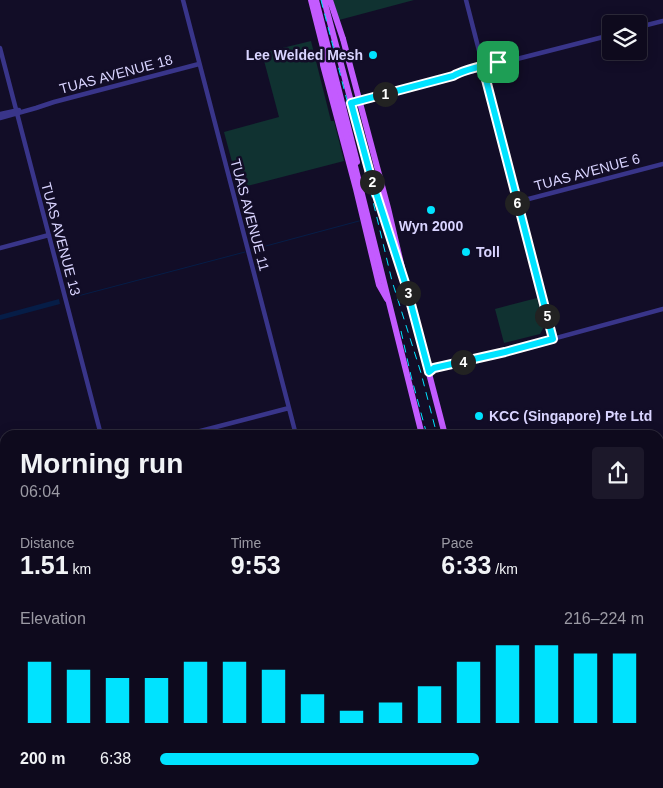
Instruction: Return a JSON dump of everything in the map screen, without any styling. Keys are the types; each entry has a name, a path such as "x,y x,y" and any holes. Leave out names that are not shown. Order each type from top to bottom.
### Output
{"main road":[{"path":"311,0 422,430"},
{"path":"316,0 387,282 422,430"},
{"path":"324,0 371,177 407,289"},
{"path":"330,0 343,39 388,208 444,430"},
{"path":"319,14 323,66 379,285 388,300"}],"street":[{"name":"TUAS AVENUE 11","path":"183,0 295,430"},
{"path":"466,0 553,339"},
{"path":"647,25 663,21"},
{"path":"342,105 602,36"},
{"name":"TUAS AVENUE 13","path":"0,48 100,430"},
{"name":"TUAS AVENUE 18","path":"0,118 199,64"},
{"name":"TUAS AVENUE 18","path":"0,114 17,112"},
{"name":"TUAS AVENUE 6","path":"517,202 663,164"},
{"path":"0,248 48,235"},
{"path":"429,372 434,368 505,352 663,309"},
{"path":"204,430 289,408"}],"green space":[{"path":"333,0 414,0 339,20"},
{"path":"311,41 331,121 334,121 344,161 239,188 224,132 279,117 262,53"},
{"path":"537,298 544,327 540,334 504,343 495,309"}],"water":[{"path":"59,299 60,304 0,320 0,315"}],"waterway":[{"path":"251,250 359,221"},
{"path":"74,297 245,252"}],"railway":[{"path":"321,0 392,281 421,373 436,430"},
{"path":"401,331 426,430"}],"place":[{"name":"Lee Welded Mesh","path":"373,55"},
{"name":"Wyn 2000","path":"431,210"},
{"name":"Toll","path":"466,252"},
{"name":"KCC (Singapore) Pte Ltd","path":"479,416"}],"route":[{"path":"511,61 483,68 553,339 434,368 429,372 407,289 371,177 351,103 498,62 511,61"}]}
